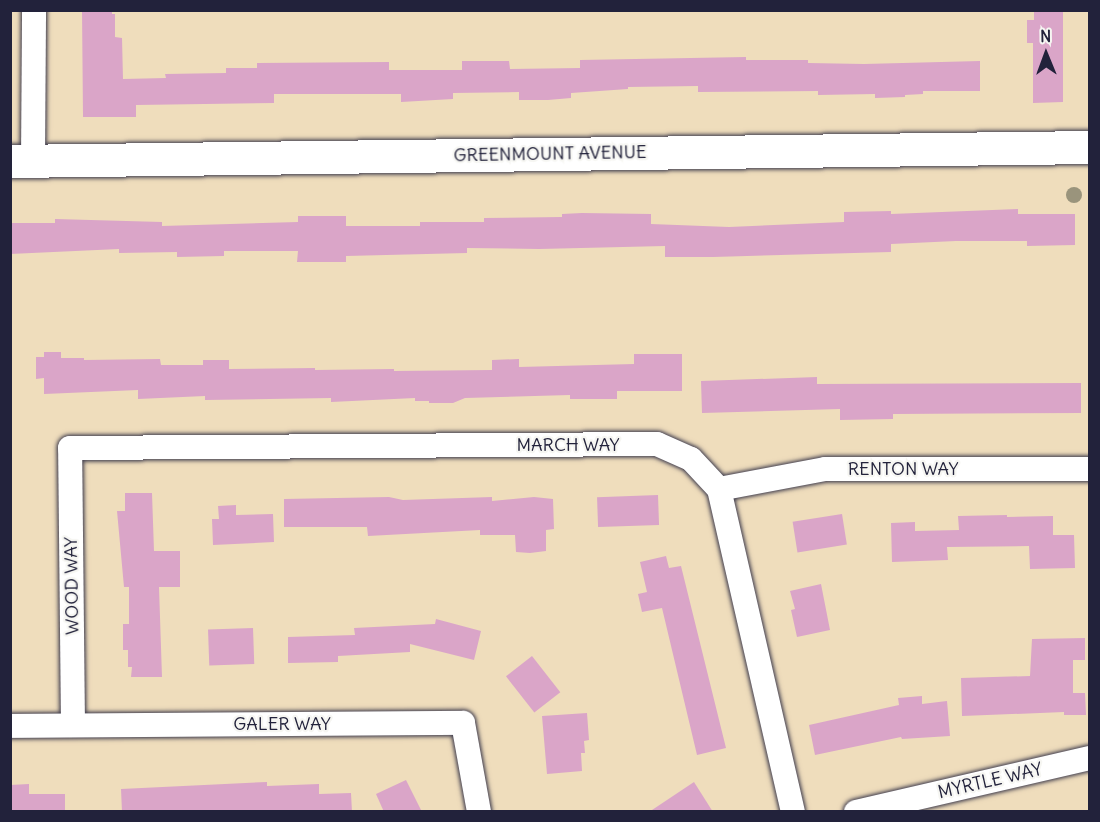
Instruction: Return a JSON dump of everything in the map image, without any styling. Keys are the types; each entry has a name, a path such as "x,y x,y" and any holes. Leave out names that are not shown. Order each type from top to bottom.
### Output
{"street":[{"path":"22,161 34,10"},
{"name":"GREENMOUNT AVENUE","path":"22,161 1089,147"},
{"name":"MARCH WAY","path":"70,448 657,444 691,459 719,489"},
{"name":"WOOD WAY","path":"70,448 73,725"},
{"name":"RENTON WAY","path":"719,489 825,469 1089,469"},
{"path":"719,489 792,812"},
{"name":"GALER WAY","path":"10,726 463,723 479,812"},
{"name":"MYRTLE WAY","path":"856,812 1089,758"}],"building":[{"path":"82,10 112,10 112,14 115,14 115,37 122,38 123,79 166,78 165,74 226,73 226,68 257,68 257,63 389,62 389,70 462,70 462,61 509,61 510,69 580,68 580,60 746,57 746,60 808,60 808,63 864,64 980,61 980,91 923,91 923,94 905,95 905,97 875,98 875,94 818,95 818,91 698,92 698,86 628,87 628,89 571,93 571,98 548,100 519,100 519,92 453,93 453,99 401,102 401,94 274,94 274,103 136,105 136,117 83,117"},
{"path":"1034,10 1063,10 1063,102 1033,103 1033,43 1027,43 1027,20 1034,20"},
{"path":"1018,209 1018,214 1075,214 1075,245 1027,246 1027,241 956,241 891,244 891,252 713,257 665,257 665,246 467,248 467,253 346,256 346,262 297,262 298,251 224,251 224,256 177,257 177,252 119,253 119,249 10,254 10,223 55,223 55,219 162,222 162,226 298,222 298,216 346,216 346,226 420,226 420,222 484,222 484,218 562,217 562,214 582,213 651,214 651,224 729,227 844,222 844,212 891,211 891,214"},
{"path":"44,352 61,352 61,358 84,358 84,360 160,359 161,365 203,365 203,360 229,360 229,369 315,368 315,370 394,369 394,371 492,370 492,360 519,359 519,367 634,364 634,354 682,354 682,391 617,391 617,399 570,399 570,395 465,398 453,403 429,403 429,401 415,401 415,398 331,402 331,398 205,400 205,396 138,399 138,390 44,394 44,378 36,379 36,357 44,357"},
{"path":"817,377 817,384 1081,383 1081,413 893,414 893,419 840,420 840,409 702,413 701,381"},
{"path":"125,493 152,493 154,551 180,551 180,587 159,587 162,677 131,677 132,667 128,667 128,650 123,650 123,624 129,624 129,587 124,587 117,511 125,511"},
{"path":"658,495 659,525 598,527 597,497"},
{"path":"389,497 403,500 492,497 492,501 534,497 553,499 554,529 546,530 546,551 530,553 516,552 515,535 480,535 480,530 368,536 367,527 284,527 284,499"},
{"path":"236,505 236,515 273,514 274,542 213,545 212,519 219,519 218,506"},
{"path":"842,514 847,545 797,552 793,522"},
{"path":"1007,515 1007,517 1053,516 1053,535 1074,535 1075,568 1030,569 1029,546 947,547 948,560 892,562 891,523 915,522 915,531 959,530 958,516"},
{"path":"666,556 669,568 681,566 726,748 697,755 662,608 642,612 638,594 647,592 640,562"},
{"path":"821,584 830,630 797,637 791,610 795,609 790,591"},
{"path":"436,619 481,631 474,660 410,644 410,652 338,656 338,662 288,663 288,637 355,635 354,628 435,624"},
{"path":"253,628 254,664 209,666 208,630"},
{"path":"1085,638 1085,660 1073,660 1073,693 1085,693 1086,715 1064,715 1064,712 962,716 961,678 1030,676 1032,639"},
{"path":"532,656 560,692 534,713 506,676"},
{"path":"922,696 922,704 947,701 950,736 902,739 901,737 815,755 809,725 899,705 898,698"},
{"path":"587,713 589,740 584,741 585,753 581,753 582,771 547,774 542,716"},
{"path":"406,780 422,812 384,812 376,794"},
{"path":"267,782 267,786 319,784 319,794 351,793 352,812 122,812 121,789"},
{"path":"694,782 713,812 649,812"},
{"path":"29,784 29,794 65,794 65,812 10,812 10,785"}]}
